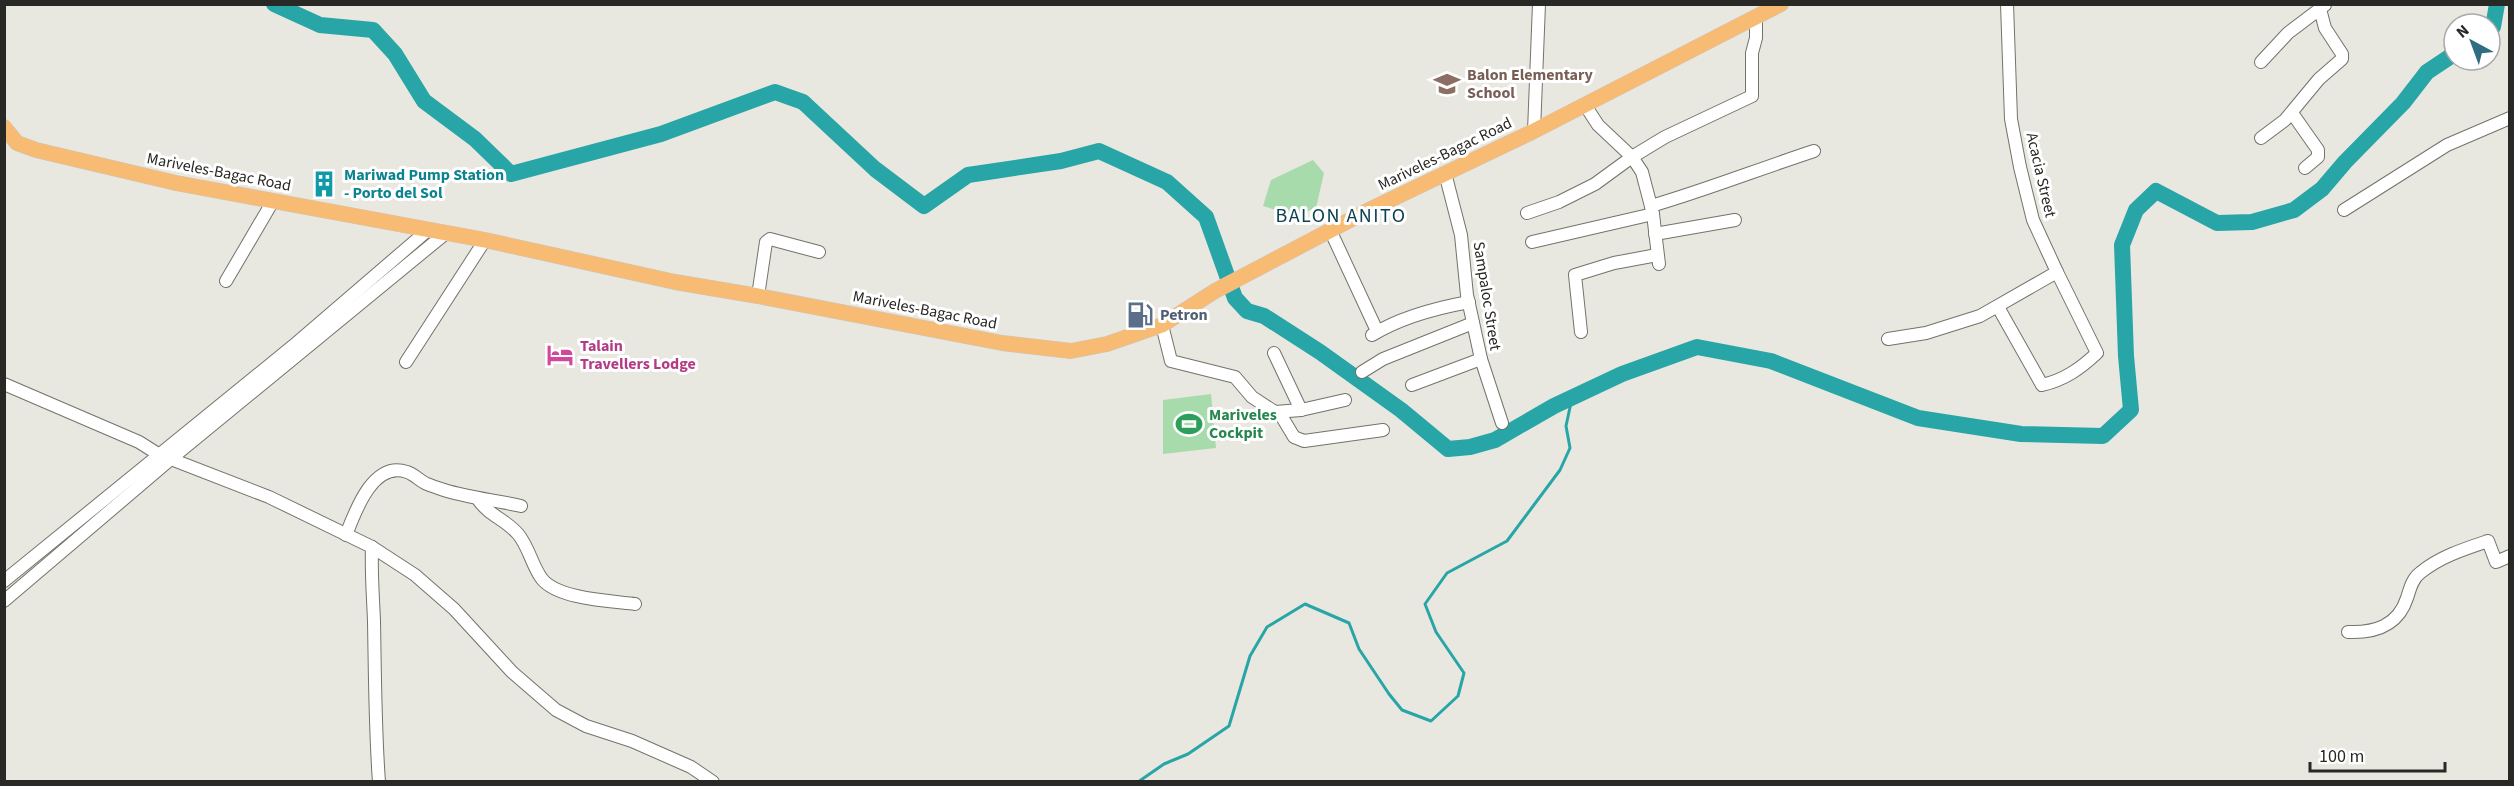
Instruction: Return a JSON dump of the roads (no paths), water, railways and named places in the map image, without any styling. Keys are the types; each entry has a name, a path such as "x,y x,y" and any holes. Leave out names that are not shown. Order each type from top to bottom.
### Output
{"main road":[{"name":"Mariveles-Bagac Road","path":"4,127 17,142 36,150 176,183 485,240 675,282 1002,343 1071,351 1107,344 1162,325 1215,291 1781,4"}],"street":[{"path":"1534,131 1539,4"},
{"name":"Acacia Street","path":"1998,307 2042,385 2059,381 2080,368 2097,353 2033,220 2011,119 2007,4"},
{"path":"2261,62 2288,33 2323,7"},
{"path":"2261,138 2292,113 2319,79 2342,57 2325,28 2323,7"},
{"path":"1527,213 1559,202 1595,184 1665,137 1752,96 1752,53 1756,38 1756,17"},
{"path":"1581,332 1575,275 1614,263 1658,260 1652,210 1642,172 1632,157 1598,125 1585,105"},
{"path":"2292,113 2318,150 2318,157 2305,168"},
{"path":"2344,210 2447,145 2510,118"},
{"path":"1532,242 1652,210 1750,172 1814,151"},
{"name":"Sampaloc Street","path":"1445,173 1461,235 1469,302 1480,359 1502,423"},
{"path":"226,281 273,201"},
{"path":"1655,234 1735,220"},
{"path":"4,581 293,346 428,230"},
{"path":"1331,232 1374,333 1428,311 1469,302"},
{"path":"4,601 172,458 446,233"},
{"path":"758,296 766,242 770,239 819,252"},
{"path":"406,362 485,240"},
{"path":"1888,339 1926,333 1980,316 2057,272"},
{"path":"1362,372 1383,359 1473,323"},
{"path":"1162,325 1171,361 1235,377 1252,397 1275,412 1301,410 1345,400"},
{"path":"1274,353 1301,410"},
{"path":"1412,385 1480,359"},
{"path":"4,384 139,442 158,454 296,509 372,547 415,574 431,588 454,609 512,672 556,710 586,726 632,741 691,767 713,782"},
{"path":"1279,412 1294,437 1304,441 1383,430"},
{"path":"346,535 370,485 385,474 406,471 427,484 477,498 521,506"},
{"path":"477,498 491,515 510,526 520,537 543,581 571,596 635,603"},
{"path":"2348,632 2367,633 2381,629 2394,620 2405,605 2417,574 2439,560 2487,541 2496,562 2510,556"},
{"path":"372,547 374,714 379,782"}],"waterway":[{"path":"274,4 320,25 373,30 395,54 424,101 475,139 511,174 661,134 775,92 803,102 875,169 924,206 968,175 1061,161 1099,151 1167,182 1206,217 1235,298 1247,311 1264,316 1320,352 1401,410 1448,449 1470,447 1495,440 1554,406 1622,374 1697,347 1771,361 1918,418 2021,434 2103,436 2131,410 2126,356 2122,245 2136,210 2156,191 2217,223 2252,222 2294,210 2322,189 2403,103 2427,72 2442,62"},
{"path":"2496,12 2497,4"},
{"path":"1138,782 1164,764 1188,754 1229,726 1250,656 1267,627 1305,604 1349,623 1359,649 1402,710 1431,721 1458,696 1464,673 1436,632 1425,604 1447,573 1507,541 1560,470 1570,448 1566,426 1572,398"}],"place":[{"name":"Balon Elementary School","path":"1447,84"},
{"name":"Mariwad Pump Station - Porto del Sol","path":"324,184"},
{"name":"Petron","path":"1140,315"},
{"name":"Talain Travellers Lodge","path":"560,355"},
{"name":"Mariveles Cockpit","path":"1189,424"}],"district":[{"name":"BALON ANITO","path":"1341,216"}]}
